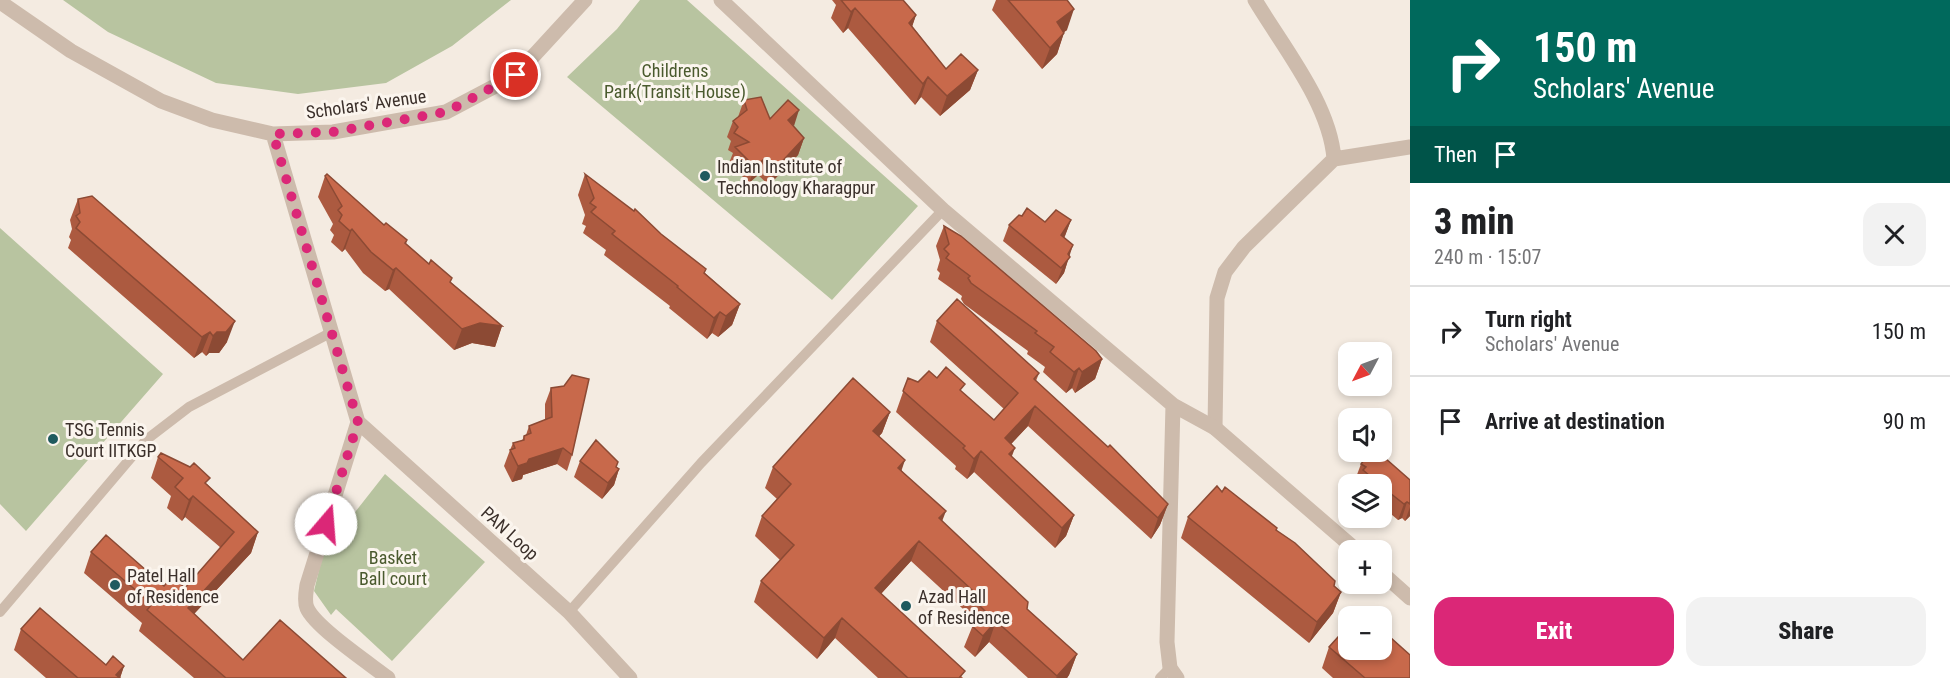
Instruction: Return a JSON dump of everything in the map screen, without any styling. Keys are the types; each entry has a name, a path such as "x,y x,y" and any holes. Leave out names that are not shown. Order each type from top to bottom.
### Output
{"street":[{"name":"Scholars' Avenue","path":"0,2 70,51 161,101 212,120 273,134 333,132 446,112 516,75 585,0"},
{"path":"720,0 943,210 1173,405 1215,428 1344,540"},
{"path":"1255,0 1310,90 1326,122 1332,140 1334,159"},
{"path":"273,134 358,422 307,585 307,609 321,625 388,678"},
{"path":"1215,428 1217,298 1226,272 1244,247 1334,159 1410,147"},
{"path":"1169,674 1167,642 1173,405"},
{"name":"PAN Loop","path":"358,422 569,612 630,678"},
{"path":"1392,582 1410,598"}],"lane":[{"path":"569,612 701,463 943,210"},
{"path":"0,612 146,440 189,407 332,332"}],"green space":[{"path":"63,0 511,0 452,46 386,83 298,94 216,83 108,32"},
{"name":"Childrens Park(Transit House)","path":"640,0 687,0 918,206 832,300 567,77 617,29"},
{"name":"TSG Tennis Court IITKGP","path":"0,228 163,374 26,531 0,504"},
{"name":"Basket Ball court","path":"385,474 485,562 392,661 336,609 331,615 314,591 323,553"}],"building":[{"path":"841,0 903,0 916,15 909,23 946,69 961,54 978,70 947,96 928,77 923,84 855,8 851,12"},
{"path":"1008,0 1067,0 1074,9 1057,22 1064,33 1050,48"},
{"path":"761,97 770,119 788,100 799,110 788,120 804,138 775,169 764,159 755,167 735,147 749,142 734,133 738,127 733,121 747,110 744,100"},
{"path":"327,174 384,225 386,223 407,240 405,243 429,264 431,260 452,278 450,282 502,326 480,323 462,329 396,268 393,270 371,252 352,229 350,231 339,221 342,215 338,210 342,206 325,176"},
{"path":"585,174 634,211 635,209 661,234 706,269 704,273 740,304 726,316 720,312 714,318 678,286 612,234 615,231 591,212 596,207 590,203 594,198"},
{"path":"92,196 235,321 226,332 217,332 213,336 210,332 202,337 76,228 80,222 76,216 80,213 78,199"},
{"path":"1027,208 1045,222 1056,210 1071,220 1061,235 1073,245 1068,254 1070,257 1061,268 1009,225 1019,215 1022,216"},
{"path":"944,226 961,236 1096,351 1102,359 1082,372 1079,368 1074,372 1050,352 1054,347 1035,333 1037,331 971,283 968,278 970,276 946,258 949,254 944,249 949,244"},
{"path":"957,299 1039,373 1034,379 1108,447 1110,445 1168,504 1158,518 1035,406 1005,438 1015,448 1009,454 1074,515 1062,528 981,451 974,459 963,448 965,446 903,391 908,378 918,382 929,371 937,378 946,367 965,384 960,390 994,420 1018,393 937,321"},
{"path":"572,375 589,379 572,455 563,448 529,459 527,463 518,466 510,450 515,448 513,443 524,440 524,436 531,433 529,426 552,417 551,388 564,386"},
{"path":"853,378 890,412 873,431 905,460 898,468 946,511 939,518 1028,602 1027,609 1077,654 1057,676 996,621 983,636 972,626 985,611 980,606 984,601 919,541 875,588 965,671 959,678 908,678 842,618 824,638 761,581 794,545 762,516 791,484 773,467"},
{"path":"596,440 618,462 616,467 619,469 608,483 580,461"},
{"path":"161,453 190,467 194,463 210,478 205,483 258,532 188,608 243,660 280,620 346,678 226,678 147,610 152,604 91,552 106,535 164,586 172,577 185,588 234,532 193,496 189,500 175,487 183,478 158,457"},
{"path":"1362,462 1390,462 1410,480 1410,504 1407,502 1404,504 1392,495 1392,474 1368,474 1363,470 1366,467 1361,464"},
{"path":"1217,486 1222,492 1225,487 1295,543 1335,581 1334,586 1339,594 1317,622 1188,517"},
{"path":"40,608 106,665 113,656 124,666 116,675 120,678 78,678 21,629"},
{"path":"1338,637 1338,655 1329,647"},
{"path":"1392,639 1410,655 1410,678 1365,678 1344,660 1392,660"}],"place":[{"name":"Indian Institute of Technology Kharagpur","path":"705,176"},
{"name":"TSG Tennis Court IITKGP","path":"53,439"},
{"name":"Patel Hall of Residence","path":"115,585"},
{"name":"Azad Hall of Residence","path":"906,606"}],"route":[{"path":"326,524 358,422 273,134 333,132 446,112 516,75"}]}
